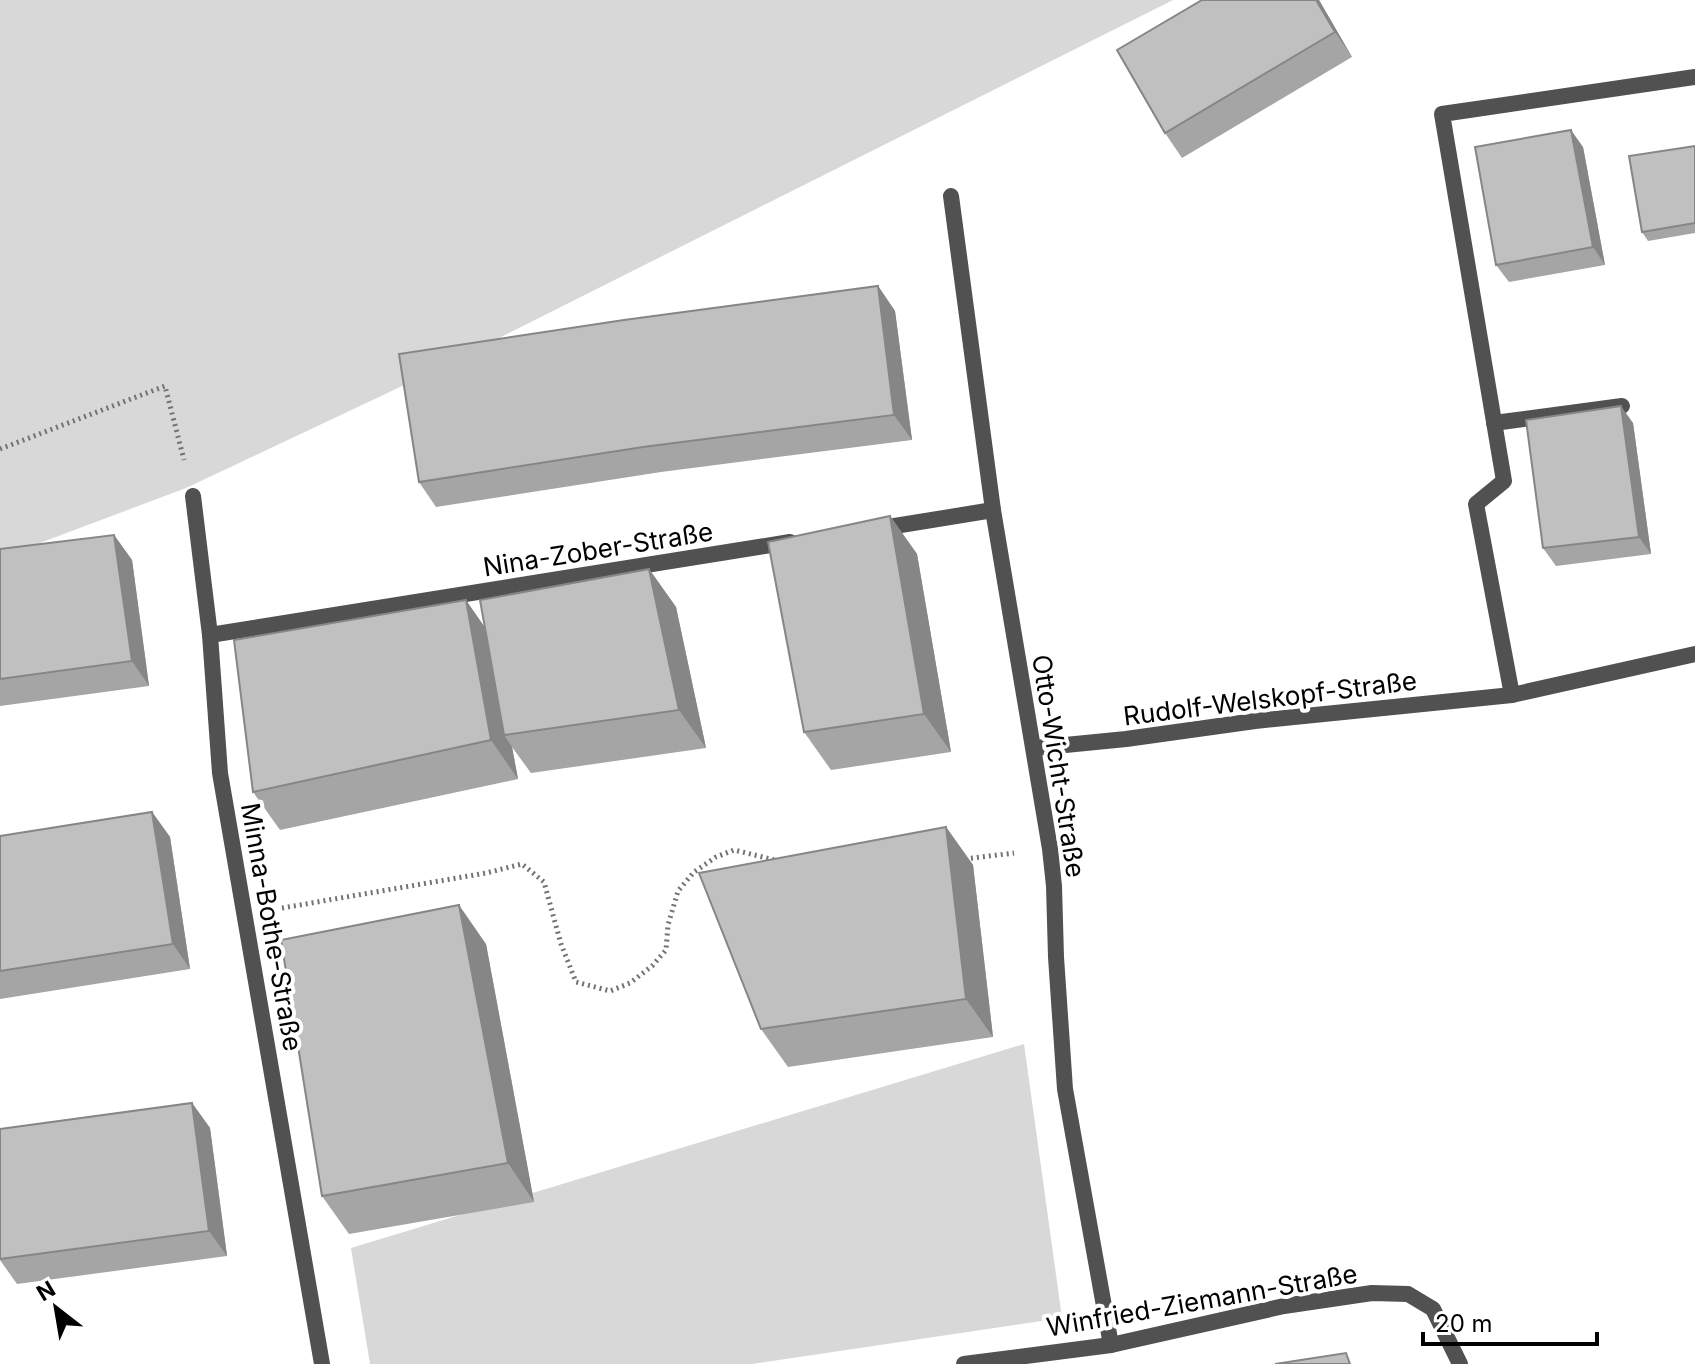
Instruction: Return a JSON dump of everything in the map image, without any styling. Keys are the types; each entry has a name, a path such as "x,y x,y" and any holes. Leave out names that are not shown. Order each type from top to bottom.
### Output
{"street":[{"path":"1512,695 1476,504 1504,481 1442,114 1695,77"},
{"name":"Otto-Wicht-Straße","path":"951,196 993,510 1050,849 1065,1089 1111,1345"},
{"path":"1494,423 1622,406"},
{"name":"Minna-Bothe-Straße","path":"193,496 210,635 220,773 322,1364"},
{"path":"852,532 993,510"},
{"name":"Nina-Zober-Straße","path":"210,635 805,540"},
{"name":"Rudolf-Welskopf-Straße","path":"1035,748 1255,721 1512,695 1695,654"},
{"name":"Winfried-Ziemann-Straße","path":"964,1364 1111,1345 1284,1306 1372,1293 1408,1294 1433,1309 1460,1364"}],"path":[{"path":"0,449 165,386 193,496"},
{"path":"957,860 1050,849"},
{"path":"245,914 486,873 522,864 544,882 561,944 576,982 610,991 630,983 666,950 668,925 678,891 694,872 716,857 734,850 782,862"}],"shaded area":[{"path":"0,0 1173,0 417,379 186,488 0,558"},
{"path":"1024,1044 1062,1318 752,1364 370,1364 351,1248"}],"building":[{"path":"1202,0 1316,0 1335,32 1165,133 1117,50"},
{"path":"1571,130 1593,247 1496,265 1475,147"},
{"path":"1695,146 1695,223 1642,232 1629,156"},
{"path":"878,286 894,415 643,447 419,482 399,354"},
{"path":"1621,406 1639,537 1543,548 1526,420"},
{"path":"890,516 924,714 804,732 768,542"},
{"path":"114,535 132,661 0,679 0,549"},
{"path":"649,569 679,710 504,735 480,600"},
{"path":"466,600 491,740 253,792 234,640"},
{"path":"152,812 173,944 0,971 0,836"},
{"path":"946,827 966,999 761,1029 699,873"},
{"path":"459,905 508,1163 322,1196 281,940"},
{"path":"192,1103 209,1231 0,1259 0,1129"},
{"path":"1346,1353 1350,1364 1275,1364"}]}
